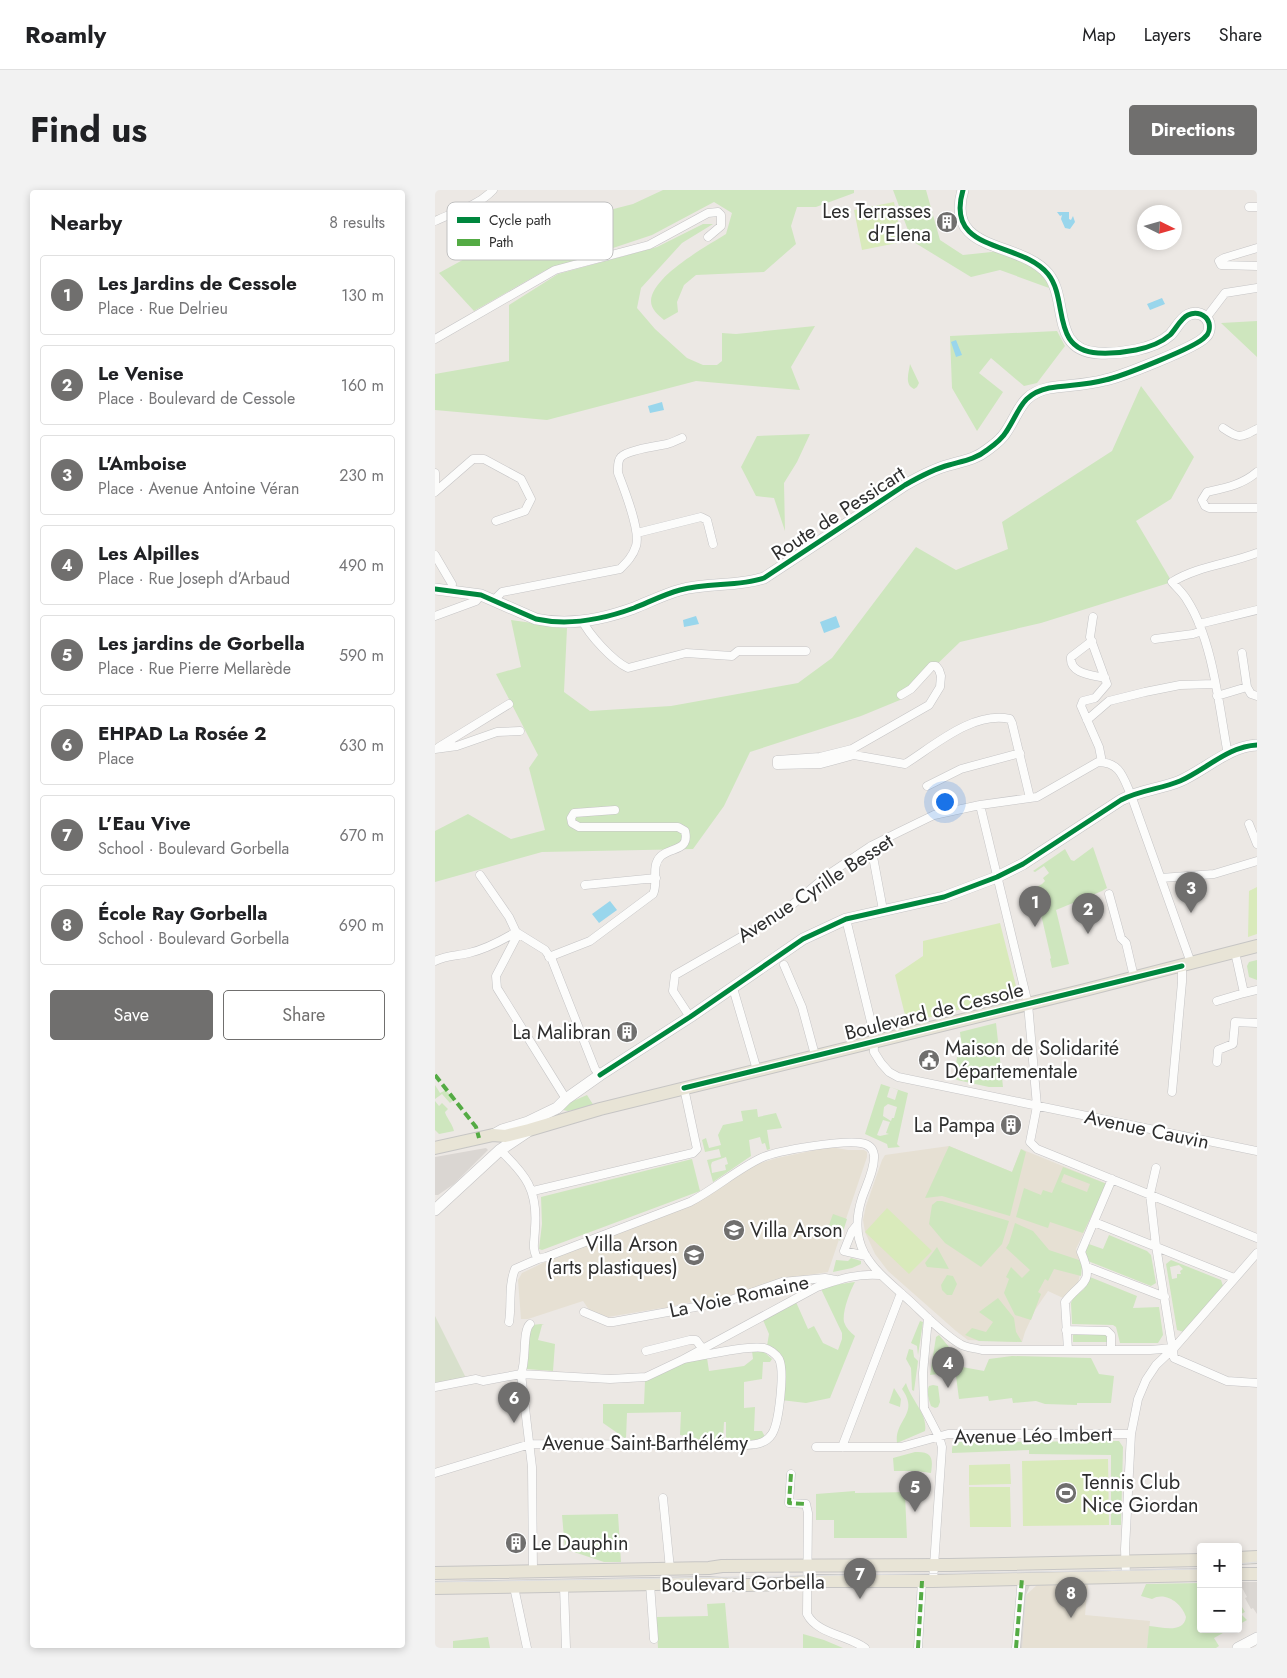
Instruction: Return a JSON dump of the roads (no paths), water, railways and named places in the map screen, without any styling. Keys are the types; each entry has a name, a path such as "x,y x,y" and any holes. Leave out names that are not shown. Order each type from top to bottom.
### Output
{"main road":[{"name":"Boulevard de Cessole","path":"435,1148 529,1130 600,1109 1257,946"},
{"path":"1242,1558 1257,1556"},
{"name":"Boulevard Gorbella","path":"435,1573 670,1569 722,1566 933,1565 1197,1560"},
{"path":"1242,1574 1257,1574"},
{"name":"Boulevard Gorbella","path":"435,1588 709,1583 722,1585 1197,1575"}],"street":[{"path":"478,202 493,190"},
{"path":"963,190 960,208 962,225 974,236 1035,264 1049,275 1057,292 1063,323 1069,339 1075,345 1089,352 1131,350 1153,345 1169,336 1187,315 1197,313 1206,318 1225,293 1257,288"},
{"path":"613,255 649,245 708,213 718,212 721,215 721,226 709,237"},
{"path":"435,221 447,216"},
{"path":"1257,248 1219,261 1221,264 1257,266"},
{"path":"435,339 555,270 593,260"},
{"name":"Route de Pessicart","path":"435,589 481,595 536,619 582,620 611,616 679,590 742,584 764,578 905,485 929,473 949,465 967,461 983,453 1006,432 1020,407 1031,395 1049,388 1107,380 1191,347 1205,338 1208,333 1209,322 1206,318"},
{"path":"1223,428 1240,437 1257,429"},
{"path":"494,600 502,592 620,568 630,559 637,545 637,533 619,473 618,465 621,457 682,438"},
{"path":"435,492 473,459 484,459 521,479 531,499 525,511 496,521"},
{"path":"1257,472 1249,479 1232,486 1207,492 1202,500 1205,506 1209,508 1257,508"},
{"path":"435,473 435,484"},
{"path":"637,533 701,517 707,520 713,544"},
{"path":"1228,755 1210,657 1200,627 1186,599 1172,582 1183,575 1257,553"},
{"path":"435,555 452,584 451,590"},
{"path":"435,616 476,601 481,595"},
{"path":"1155,638 1193,634 1200,627 1257,610"},
{"path":"1093,616 1090,637 1107,684 1095,698 1083,701 1081,706 1099,747 1102,762 1109,762 1120,770 1131,795 1161,878 1186,964 1182,982 1172,1092"},
{"path":"582,620 591,634 621,665 628,668 686,653 732,656 738,651 806,651"},
{"path":"1092,642 1071,657 1070,662 1073,668 1081,672 1105,678"},
{"path":"1242,653 1247,687 1251,694 1257,696"},
{"path":"901,695 911,689 932,666 936,666 939,670 941,676 940,687 929,705 852,748 820,757 777,760 777,765 821,764 854,755 905,764 963,727 991,718 1001,717 1010,719 1030,798"},
{"path":"1087,720 1109,701 1179,685 1215,684"},
{"path":"1217,696 1247,687"},
{"path":"435,749 509,704"},
{"path":"435,749 457,746 497,732 520,731"},
{"path":"538,1258 533,1252 536,1206 533,1191 517,1167 500,1150 497,1135 502,1130 528,1122 557,1108 566,1099 600,1075 690,1017 803,939 846,919 945,897 997,877 1023,864 1111,805 1131,795 1179,782 1228,755 1249,746 1257,745"},
{"path":"927,786 961,769 1020,753"},
{"name":"Avenue Cyrille Besset","path":"690,1017 673,991 675,975 781,914 829,874 871,846 934,815 980,805 1037,797 1098,762 1102,762"},
{"path":"980,805 1028,1004 1037,1106 1030,1142 1037,1148 1257,1238"},
{"path":"549,957 589,941 607,930 653,894 656,889 655,864 661,856 684,844 687,838 685,831 678,827 579,827 572,823 571,818 574,813 615,810"},
{"path":"1249,824 1257,844"},
{"path":"871,846 883,910"},
{"path":"1161,878 1214,874 1257,861"},
{"path":"480,875 509,917 517,933 545,950 595,1069 600,1075"},
{"path":"585,884 656,878"},
{"path":"1109,894 1121,938 1126,943 1134,977"},
{"name":"Avenue Cauvin","path":"846,919 873,1030 875,1052 889,1072 899,1077 1257,1151"},
{"path":"435,961 451,955 485,948 517,933"},
{"path":"517,933 496,976 497,988 566,1099"},
{"path":"1235,952 1244,993"},
{"path":"784,964 802,1007 815,1055"},
{"path":"733,988 757,1070"},
{"path":"1217,1001 1257,990"},
{"path":"1217,1062 1218,1050 1233,1044 1235,1022 1257,1023"},
{"path":"533,1191 693,1153 697,1149 684,1088"},
{"path":"557,1108 560,1111 577,1117"},
{"path":"436,1208 500,1150 529,1130"},
{"path":"509,1322 511,1280 515,1269 538,1258 546,1258 690,1202 763,1158 808,1147 861,1143 870,1146 874,1156 859,1208 856,1226 866,1256 880,1275 961,1345 982,1350 1174,1348"},
{"path":"1156,1168 1150,1194 1156,1246 1174,1348 1174,1358 1227,1381 1257,1383"},
{"path":"1068,1350 1065,1302 1083,1285 1087,1267 1081,1252 1112,1179"},
{"path":"1094,1222 1234,1278"},
{"path":"856,1226 844,1251 866,1256"},
{"path":"1127,1576 1125,1561 1131,1434 1138,1399 1155,1365 1174,1348 1257,1253"},
{"path":"1087,1267 1165,1297"},
{"path":"435,1387 476,1379 483,1381 521,1374 610,1379 646,1378 817,1288 836,1280 865,1274 880,1275"},
{"name":"La Voie Romaine","path":"584,1312 608,1322 613,1322 728,1301 788,1281 825,1278 836,1280"},
{"path":"842,1447 901,1293"},
{"path":"918,1648 927,1581 933,1565 942,1448 939,1437 923,1408 923,1373 928,1318"},
{"path":"530,1324 525,1335 526,1340 521,1374 532,1467 533,1571"},
{"path":"1066,1330 1107,1330 1111,1335 1111,1350"},
{"path":"647,1351 690,1340 696,1340 702,1348"},
{"name":"Avenue Saint-Barthélémy","path":"435,1474 530,1444 741,1446 763,1442 771,1435 775,1426 779,1405 781,1372 779,1360 773,1352 764,1348 746,1349 684,1359"},
{"name":"Avenue Léo Imbert","path":"816,1447 901,1447 948,1434 1131,1434"},
{"path":"791,1474 789,1503 806,1504 808,1513 807,1614 810,1621 816,1626 865,1648"},
{"path":"663,1498 670,1569"},
{"path":"1016,1648 1022,1578"},
{"path":"650,1584 654,1639"},
{"path":"564,1586 566,1648"},
{"path":"514,1587 527,1648"},
{"path":"1239,1648 1257,1638"}],"water":[{"path":"1057,212 1069,212 1069,219 1071,220 1073,216 1075,222 1070,229 1065,228 1061,219 1062,215 1060,216"},
{"path":"1162,298 1165,304 1150,310 1147,304"},
{"path":"956,340 962,355 956,357 951,342"},
{"path":"662,402 664,410 650,413 648,406"},
{"path":"696,616 699,624 684,627 683,620"},
{"path":"836,616 840,627 824,633 820,622"},
{"path":"610,901 617,910 599,923 592,914"}],"tram line":[{"path":"1242,1564 1257,1562"},
{"path":"435,1582 1197,1569"}],"place":[{"name":"Les Terrasses d'Elena","path":"947,222"},
{"name":"L'Amboise","path":"1191,913"},
{"name":"Les Jardins de Cessole","path":"1035,927"},
{"name":"Le Venise","path":"1088,934"},
{"name":"La Malibran","path":"627,1032"},
{"name":"Maison de Solidarité Départementale","path":"929,1060"},
{"name":"La Pampa","path":"1011,1125"},
{"name":"Villa Arson","path":"734,1230"},
{"name":"Villa Arson (arts plastiques)","path":"694,1255"},
{"name":"Les Alpilles","path":"948,1388"},
{"name":"EHPAD La Rosée 2","path":"514,1423"},
{"name":"Tennis Club Nice Giordan","path":"1066,1493"},
{"name":"Les jardins de Gorbella","path":"915,1512"},
{"name":"Le Dauphin","path":"516,1543"},
{"name":"L’Eau Vive","path":"860,1599"},
{"name":"École Ray Gorbella","path":"1071,1618"}]}
